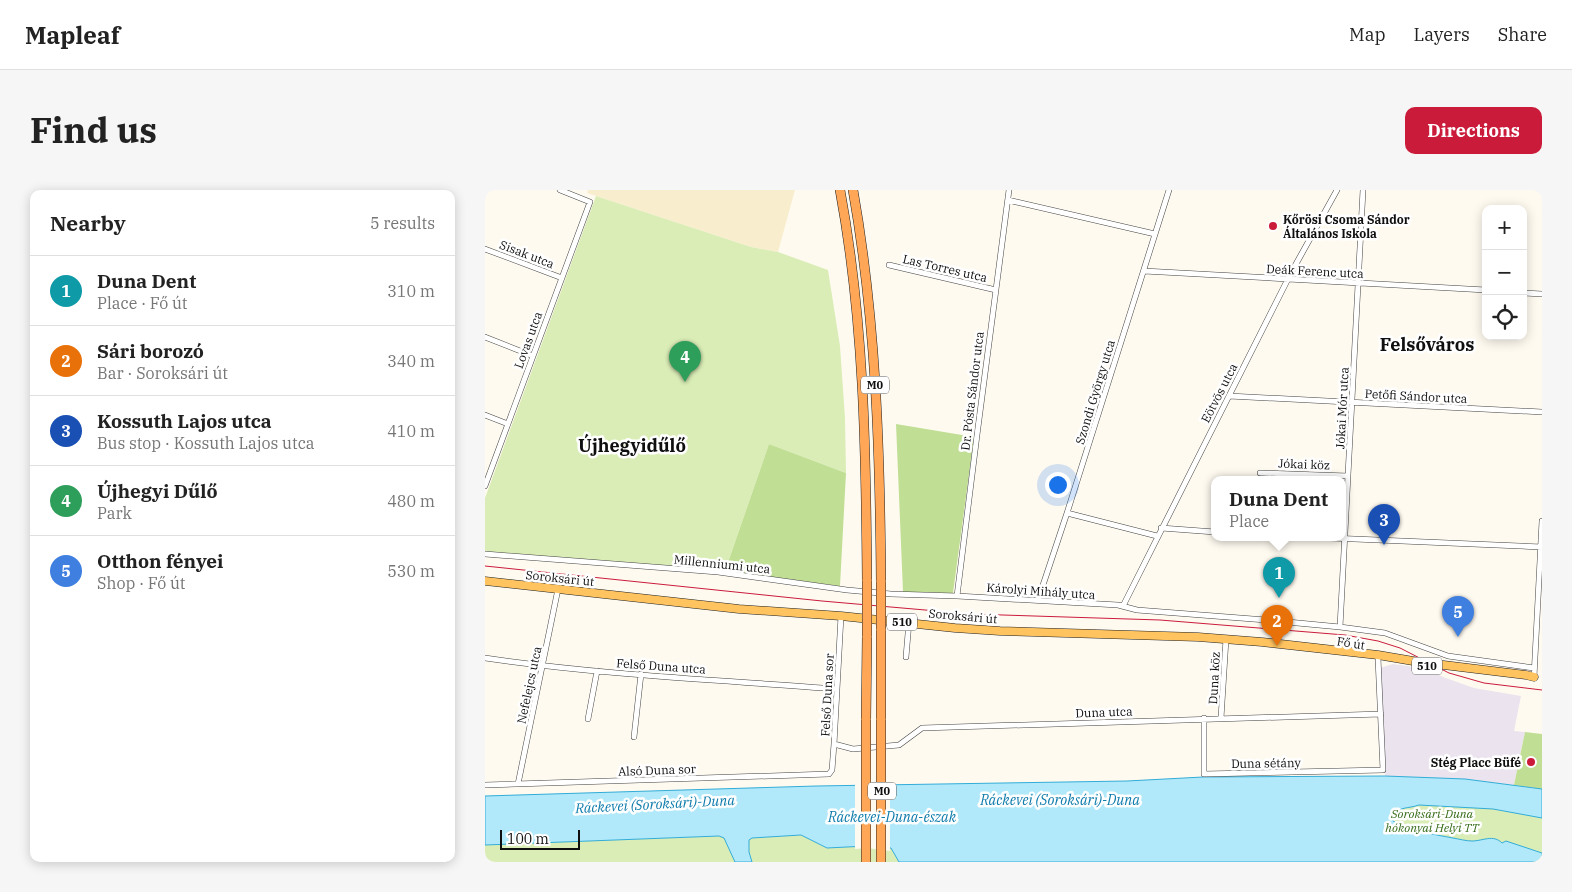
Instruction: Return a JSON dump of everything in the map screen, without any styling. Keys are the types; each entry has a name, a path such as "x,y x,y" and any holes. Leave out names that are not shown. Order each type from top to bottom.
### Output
{"highway":[{"name":"M0","path":"840,190 853,276 862,376 867,581 866,862"},
{"name":"M0","path":"853,190 864,261 874,374 881,533 881,862"}],"main road":[{"name":"Soroksári út","path":"485,581 739,609 841,616 955,628 1226,639 1320,648"},
{"name":"Fő út","path":"1320,648 1438,668 1538,678"},
{"name":"Fő út","path":"1320,648 1538,678"}],"street":[{"name":"Lovas utca","path":"485,486 590,202 560,190"},
{"name":"Dr. Pósta Sándor utca","path":"957,596 1009,190"},
{"name":"Szondi György utca","path":"1039,600 1169,190"},
{"name":"Eötvös utca","path":"1123,606 1288,280 1337,190"},
{"name":"Jókai Mór utca","path":"1346,518 1363,190"},
{"path":"1008,200 1155,234"},
{"name":"Sisak utca","path":"485,249 562,278"},
{"name":"Las Torres utca","path":"889,265 996,290"},
{"name":"Deák Ferenc utca","path":"1144,271 1482,290"},
{"path":"1527,292 1542,294"},
{"path":"485,338 533,356"},
{"name":"Petőfi Sándor utca","path":"1229,396 1542,412"},
{"path":"485,415 508,424"},
{"name":"Jókai köz","path":"1260,473 1348,476"},
{"path":"1067,513 1157,536"},
{"path":"1538,678 1535,668 1542,521"},
{"path":"1161,528 1211,532"},
{"path":"1346,539 1541,547"},
{"name":"Jókai Mór utca","path":"1340,627 1345,541"},
{"name":"Millenniumi utca","path":"485,554 718,572 847,590 891,594 957,596"},
{"name":"Nefelejcs utca","path":"518,784 558,589"},
{"name":"Károlyi Mihály utca","path":"957,596 1123,606"},
{"name":"Fő út","path":"1123,606 1137,610 1213,615 1385,633 1448,656 1535,668"},
{"name":"Felső Duna sor","path":"829,774 832,770 834,744 841,616"},
{"path":"906,657 909,622"},
{"name":"Duna köz","path":"1221,718 1226,639"},
{"name":"Felső Duna utca","path":"485,658 597,671 837,689"},
{"path":"1378,658 1381,714"},
{"path":"588,720 597,671"},
{"path":"634,737 641,674"},
{"name":"Duna utca","path":"834,744 853,749 899,745 922,728 1381,714"},
{"name":"Duna sétány","path":"1204,718 1204,774 1383,770 1381,714"},
{"name":"Alsó Duna sor","path":"485,786 829,774"}],"shaded area":[{"path":"588,190 795,190 778,252 751,247 587,193"},
{"path":"1393,664 1429,669 1443,677 1474,688 1521,696 1514,731 1525,732 1514,785 1465,779 1385,776 1380,668"}],"green space":[{"path":"596,196 751,247 778,252 828,270 840,346 845,418 846,473 769,444 725,571 485,552 485,498"},
{"path":"896,424 974,437 953,593 903,592"},
{"path":"769,444 846,473 840,586 725,571"},
{"path":"1525,732 1542,734 1542,789 1514,785"},
{"name":"Soroksári-Duna hókonyai Helyi TT","path":"1385,776 1465,779 1542,789 1542,862 485,862 485,845 719,836 749,840 752,838 801,835 827,848 867,846 891,848 895,855"}],"water":[{"name":"Ráckevei-Duna-észak","path":"1385,776 1465,779 1542,789 1542,818 1493,809 1419,805 1402,809 1392,815 1393,821 1414,830 1430,834 1470,841 1491,838 1502,843 1506,841 1542,853 1542,862 899,862 891,848 867,846 827,848 801,835 752,838 749,840 749,852 752,862 735,862 724,838 719,836 485,845 485,796 816,786 1127,781 1203,777"}],"pier":[{"path":"890,782 890,851 867,848 855,849 855,783"}],"tram line":[{"path":"485,566 822,601 971,614 1160,620 1345,635 1378,641 1400,648 1449,673 1484,683 1542,690"}],"place":[{"name":"Kőrösi Csoma Sándor Általános Iskola","path":"1273,226"},
{"name":"Újhegyi Dűlő","path":"685,382"},
{"name":"Kossuth Lajos utca","path":"1384,545"},
{"name":"Duna Dent","path":"1279,598"},
{"name":"Otthon fényei","path":"1458,637"},
{"name":"Sári borozó","path":"1277,646"},
{"name":"Stég Placc Büfé","path":"1531,762"}],"district":[{"name":"Felsőváros","path":"1427,344"},
{"name":"Újhegyidűlő","path":"632,445"}],"water label":[{"name":"Ráckevei (Soroksári)-Duna","path":"1060,800"},
{"name":"Ráckevei (Soroksári)-Duna","path":"655,804"}]}
